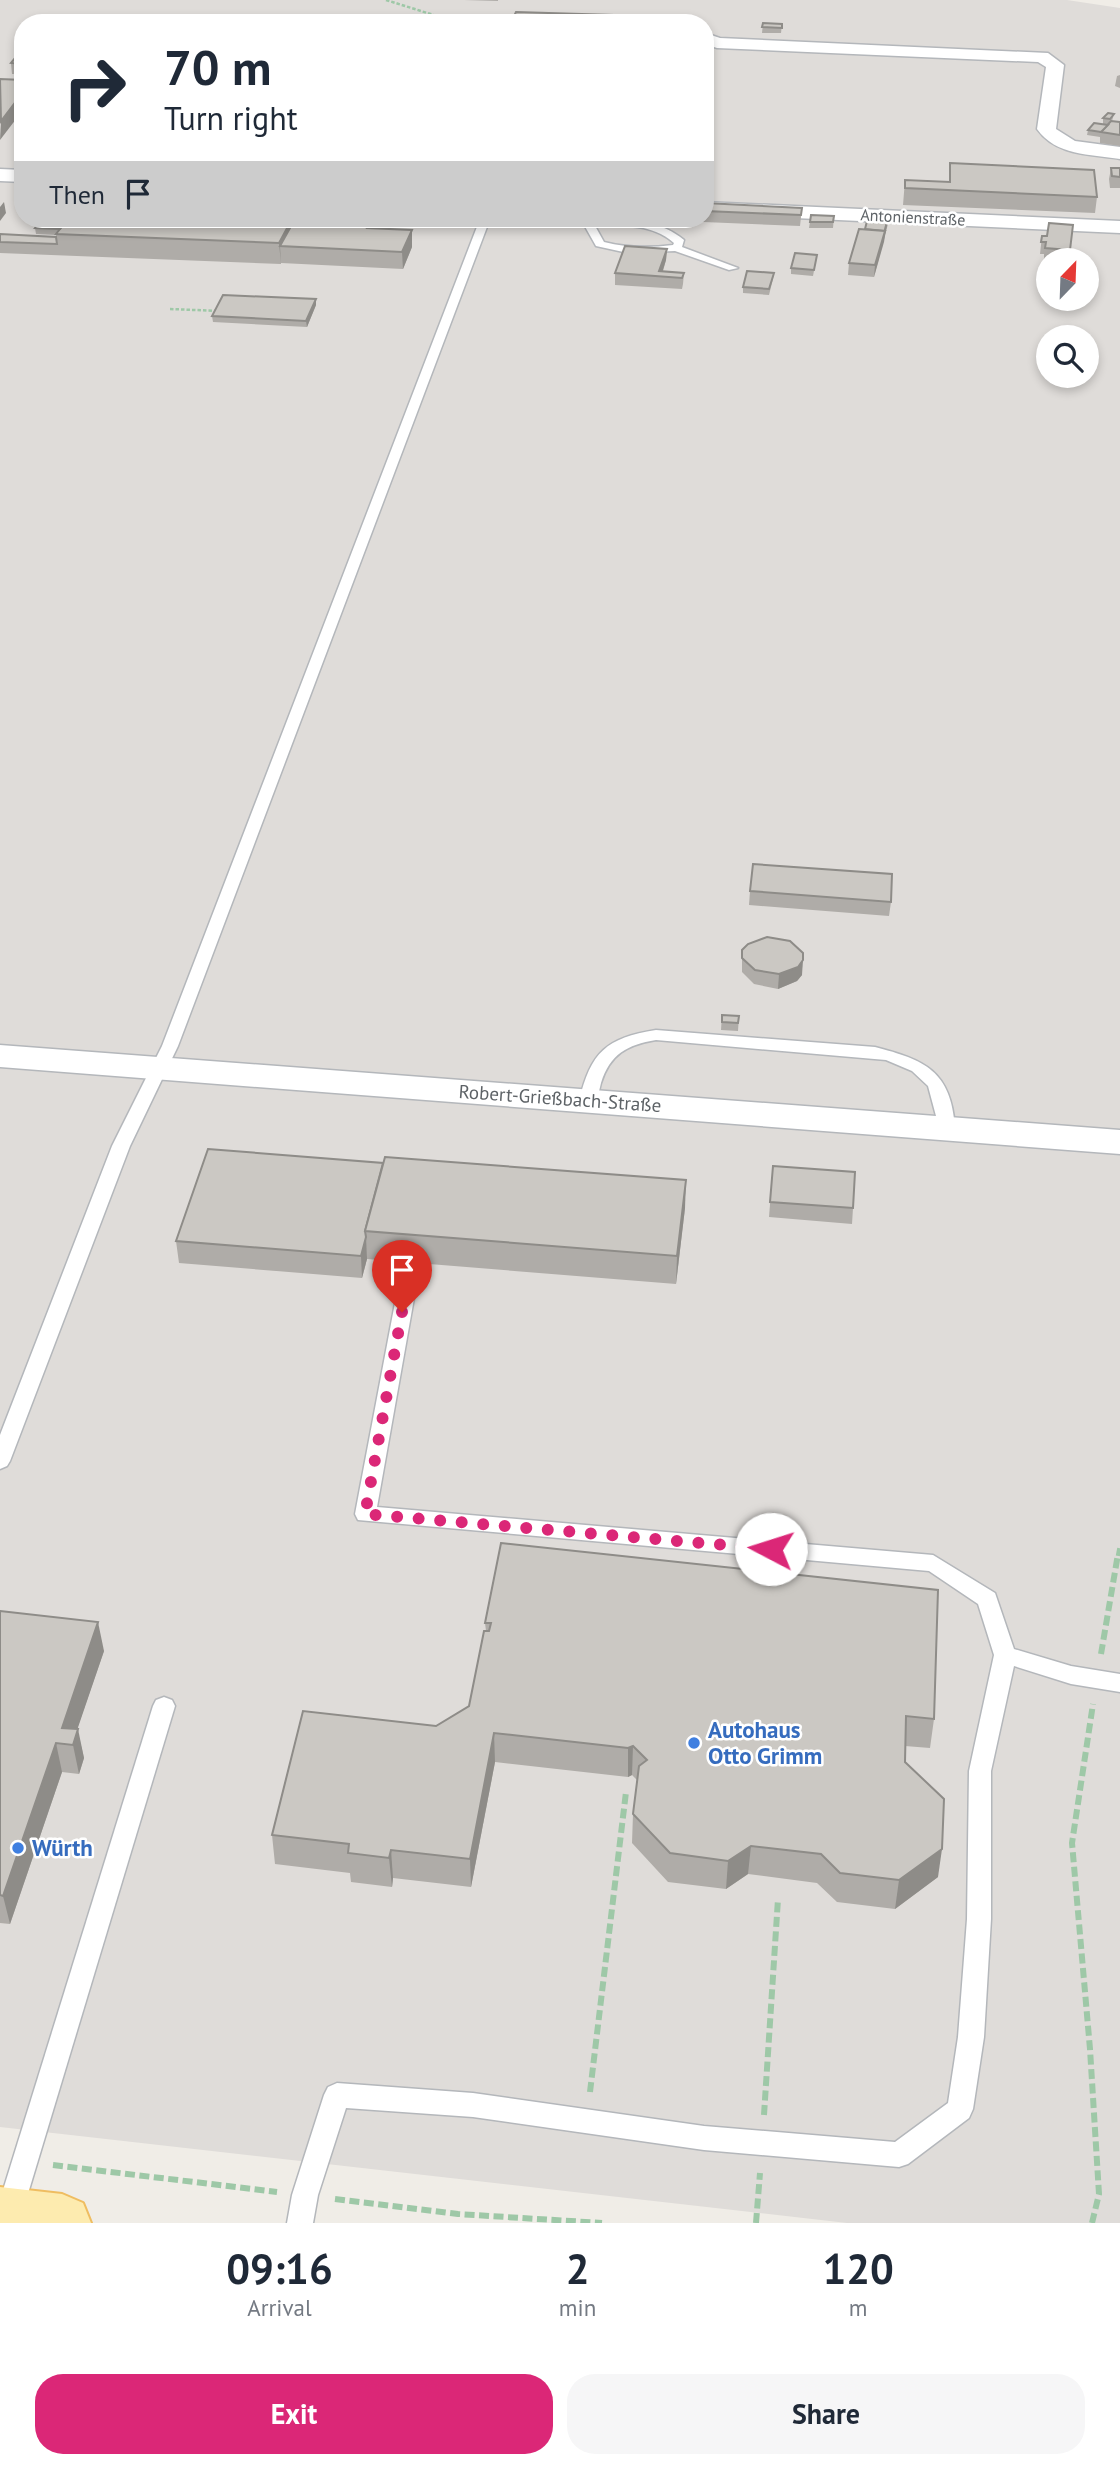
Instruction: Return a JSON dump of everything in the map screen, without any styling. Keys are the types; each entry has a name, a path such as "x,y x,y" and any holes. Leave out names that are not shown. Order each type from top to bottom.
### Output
{"street":[{"path":"714,42 1042,57 1055,65 1046,130 1049,135 1062,143 1120,153"},
{"name":"Antonienstraße","path":"714,208 1120,227"},
{"name":"Robert-Grießbach-Straße","path":"0,1056 1120,1142"}],"lane":[{"path":"0,1461 121,1146 160,1068 482,228"},
{"path":"588,228 600,244 636,251 676,248 733,268"},
{"path":"648,228 673,233 680,242 676,248"},
{"path":"588,1101 601,1058 614,1046 634,1038 656,1035 875,1052 897,1058 932,1077 946,1103 946,1127"},
{"path":"300,2223 305,2195 337,2095 473,2105 704,2138 899,2155 960,2109 971,2036 978,1933 980,1771 1005,1656 987,1599 933,1563 365,1514 407,1287"},
{"path":"1005,1656 1071,1675 1108,1681"},
{"path":"23,2218 164,1706"}],"path":[{"path":"386,0 430,14"},
{"path":"170,309 219,311"},
{"path":"1092,2223 1098,2194 1090,2049 1072,1843 1108,1681 1120,1545"},
{"path":"586,2121 626,1792"},
{"path":"756,2223 778,1899"}],"shaded area":[{"path":"0,0 1067,0 1120,8 1120,2223 847,2223 0,2127"}],"building":[{"path":"516,12 581,14 515,14"},
{"path":"763,23 782,24 782,28 762,27"},
{"path":"0,79 14,80 14,104 1,121"},
{"path":"1108,113 1114,114 1110,119 1103,118"},
{"path":"1111,121 1120,122 1120,135 1101,132"},
{"path":"1094,123 1108,125 1101,132 1088,130"},
{"path":"950,163 1094,170 1097,197 905,188 905,180 950,182"},
{"path":"1111,168 1120,168 1120,177 1112,176"},
{"path":"714,203 802,208 801,215 714,211"},
{"path":"811,215 834,216 833,222 810,222"},
{"path":"868,217 888,218 885,231 865,229"},
{"path":"1049,223 1073,225 1070,248 1045,248 1046,242 1041,242 1042,236 1047,236"},
{"path":"61,228 287,228 279,243 56,234"},
{"path":"290,228 412,230 402,252 280,246"},
{"path":"859,229 885,231 875,265 849,263"},
{"path":"0,234 56,237 57,244 0,242"},
{"path":"625,246 667,249 659,271 684,273 682,278 615,273"},
{"path":"795,253 817,255 814,270 791,268"},
{"path":"747,271 774,273 769,289 743,287"},
{"path":"223,295 316,299 306,321 212,316"},
{"path":"753,864 892,874 891,902 750,891"},
{"path":"767,937 790,941 803,953 803,960 798,967 779,974 755,970 742,958 742,950 748,944"},
{"path":"722,1015 739,1016 738,1023 722,1022"},
{"path":"208,1149 383,1163 361,1256 176,1241"},
{"path":"385,1157 686,1180 677,1256 365,1231"},
{"path":"773,1166 855,1172 853,1208 770,1202"},
{"name":"Autohaus Otto Grimm","path":"501,1543 938,1590 934,1719 906,1716 905,1762 944,1799 942,1849 899,1880 840,1873 821,1854 751,1846 728,1861 670,1853 633,1814 639,1766 647,1760 633,1746 628,1748 494,1733 470,1859 391,1850 389,1858 348,1853 349,1844 272,1835 303,1711 436,1726 469,1706 484,1631 489,1631 491,1623 485,1623"},
{"name":"Würth","path":"0,1611 98,1622 62,1728 78,1729 73,1745 56,1743 3,1896 0,1895"}],"place":[{"name":"Autohaus Otto Grimm","path":"694,1743"},
{"name":"Würth","path":"18,1848"}],"route":[{"path":"402,1312 365,1514 771,1549"}]}
